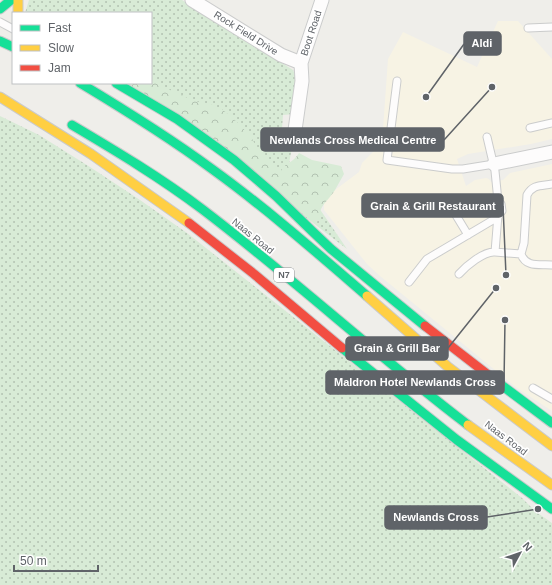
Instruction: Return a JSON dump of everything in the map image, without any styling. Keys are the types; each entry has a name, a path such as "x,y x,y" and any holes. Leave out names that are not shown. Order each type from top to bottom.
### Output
{"main road":[{"path":"0,9 11,0"},
{"path":"18,0 18,12"},
{"path":"0,35 12,41"},
{"path":"0,40 12,46"},
{"path":"82,84 144,121 213,169 286,226 447,366 552,446"},
{"path":"113,86 146,110 214,155 261,190 406,310 525,404 552,423"},
{"path":"2,91 54,130 178,214 238,261 426,416 522,489 552,509"},
{"name":"Naas Road","path":"61,119 99,141 208,213 438,402 532,472 552,485"}],"street":[{"name":"Rock Field Drive","path":"192,0 281,55 302,62"},
{"name":"Boot Road","path":"294,137 302,81 302,62 322,0"},
{"path":"494,164 552,152"}],"lane":[{"path":"0,22 12,28"},
{"path":"528,28 552,27"},
{"path":"397,81 387,160 452,169 494,164"},
{"path":"530,128 552,123"},
{"path":"409,282 427,260 498,216 502,211 501,204 498,201 494,164 487,137"},
{"path":"552,184 530,189 527,195 524,243 520,254 522,259 530,264 552,265"},
{"path":"454,212 468,235"},
{"path":"496,252 498,216"},
{"path":"458,274 465,266 490,252 520,254"},
{"path":"533,388 552,399"}],"shaded area":[{"path":"498,21 518,21 552,59 552,139 531,144 468,154 457,159 466,186 475,180 486,178 491,182 503,180 510,173 552,164 552,411 517,388 380,276 367,264 324,210 324,203 335,190 359,172 362,163 382,143 388,59 403,32 477,67"}],"green space":[{"path":"29,0 182,0 293,70 297,79 294,114 283,115 281,144 292,147 289,164 347,249 304,216 152,84 152,12 25,12"},
{"path":"152,79 168,89 194,101 210,104 222,109 237,122 251,137 256,146 281,171 299,153 312,160 341,166 344,174 320,211 319,220 315,223 126,84 152,84"},
{"path":"0,116 39,135 140,200 187,233 552,523 552,585 0,585"}],"traffic: fast":[{"path":"0,9 11,0"},
{"path":"0,41 12,47"},
{"path":"82,84 164,135 232,184 291,231 367,296"},
{"path":"118,84 177,119 234,160 276,196 331,249 425,326"},
{"path":"72,125 122,155 202,209 236,235 401,372 468,425"},
{"path":"342,348 457,440 552,509"},
{"path":"500,384 552,423"}],"traffic: slow":[{"path":"18,0 18,12"},
{"path":"0,97 91,154 189,223"},
{"path":"367,296 447,366 552,446"},
{"path":"468,425 552,485"}],"traffic: jam":[{"path":"189,223 254,274 342,348"},
{"path":"425,326 500,384"}],"place":[{"name":"Newlands Cross Medical Centre","path":"492,87"},
{"name":"Aldi","path":"426,97"},
{"name":"Grain & Grill Restaurant","path":"506,275"},
{"name":"Grain & Grill Bar","path":"496,288"},
{"name":"Maldron Hotel Newlands Cross","path":"505,320"},
{"name":"Newlands Cross","path":"538,509"}]}
